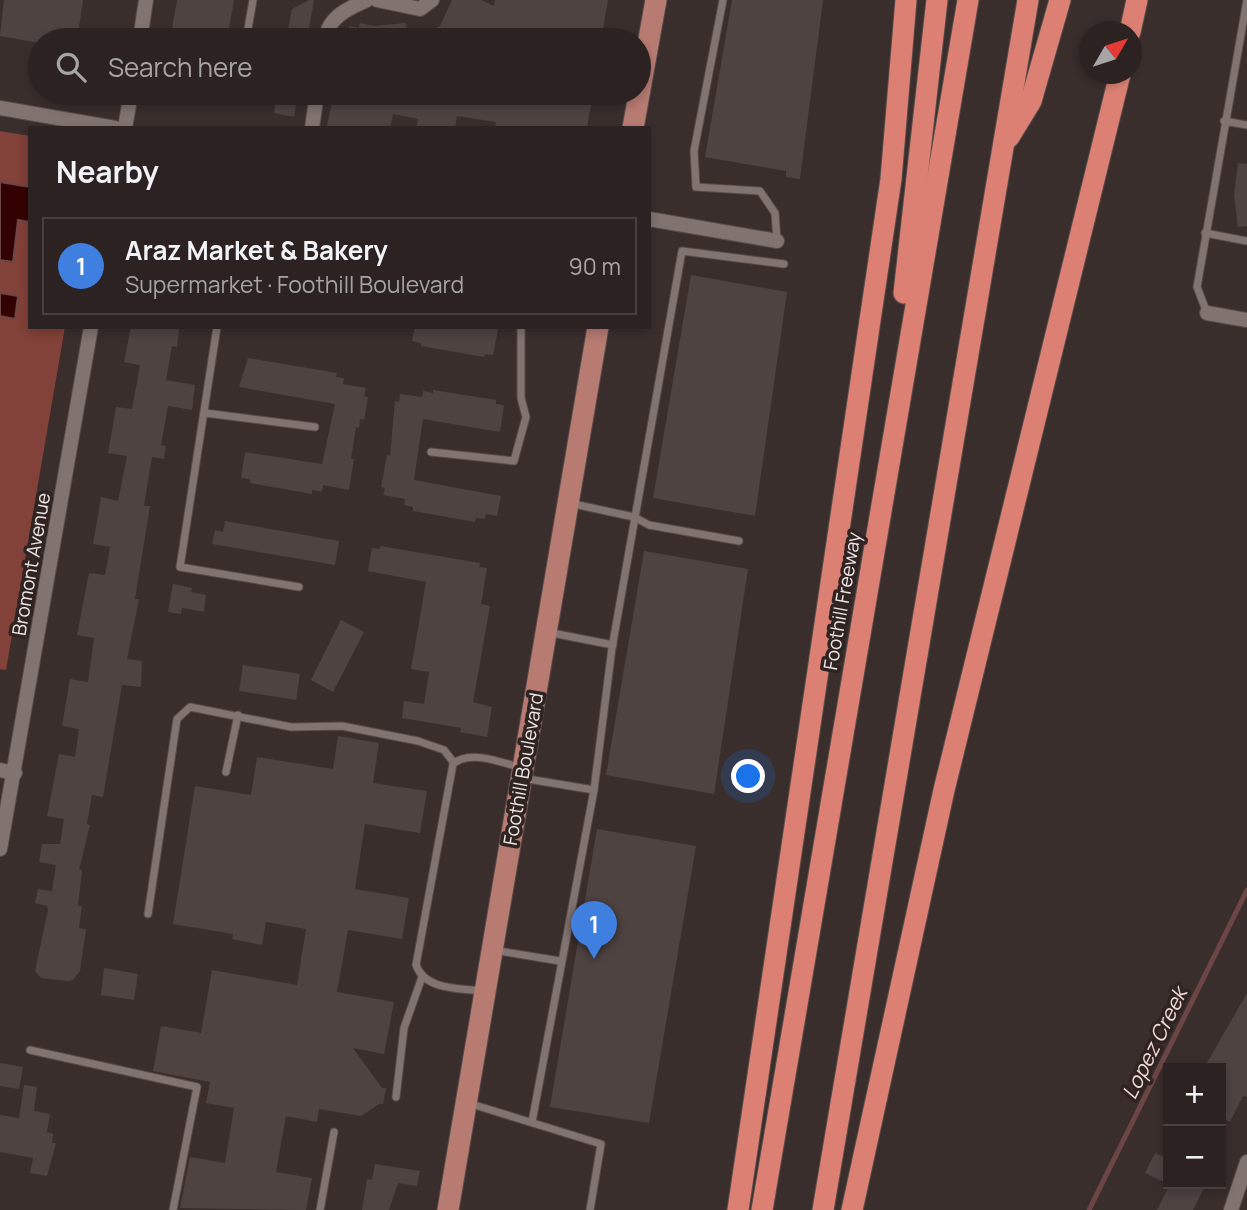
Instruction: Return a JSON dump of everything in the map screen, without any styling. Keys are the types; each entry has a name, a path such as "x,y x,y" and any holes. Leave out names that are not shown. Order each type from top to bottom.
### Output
{"highway":[{"path":"738,1210 891,179 906,0"},
{"path":"880,514 937,0"},
{"name":"Foothill Freeway","path":"762,1210 968,0"},
{"path":"823,1210 1028,0"},
{"path":"1003,148 1031,101 1060,0"},
{"path":"1133,21 1137,3"},
{"path":"852,1210 944,790 1118,84"}],"main road":[{"path":"651,29 656,0"},
{"path":"634,126 638,105"},
{"name":"Foothill Boulevard","path":"448,1210 598,329"}],"street":[{"path":"141,28 146,0"},
{"path":"328,28 337,16 367,0"},
{"path":"377,0 420,9 432,0"},
{"path":"125,126 129,105"},
{"path":"312,126 315,105"},
{"path":"0,108 104,126"},
{"path":"651,219 777,241"},
{"path":"1207,313 1247,320"},
{"name":"Bromont Avenue","path":"0,849 7,772 91,329"},
{"path":"1231,1210 1247,1162"}],"lane":[{"path":"248,28 253,0"},
{"path":"723,0 694,151 696,187 760,191 775,213 777,241"},
{"path":"1207,313 1197,287 1247,0"},
{"path":"1224,121 1247,125"},
{"path":"1205,233 1247,241"},
{"path":"532,1122 594,790 613,645 682,251 784,264"},
{"path":"218,329 180,567 299,587"},
{"path":"431,452 514,461 526,417 521,398 521,329"},
{"path":"205,413 315,427"},
{"path":"568,503 634,517 649,525 739,541"},
{"path":"547,632 613,645"},
{"path":"148,914 177,719 190,707 291,727 342,726 418,741 444,750 454,763 416,965 422,977 429,983 485,992"},
{"path":"226,772 238,715"},
{"path":"454,763 471,757 522,773 594,790"},
{"path":"492,950 560,961"},
{"path":"396,1097 404,1028 422,977"},
{"path":"30,1050 197,1087 173,1210"},
{"path":"466,1102 601,1144 590,1210"},
{"path":"320,1210 334,1132"}],"shaded area":[{"path":"0,131 28,136 28,329 65,329 6,670 0,669"},
{"path":"0,182 28,187 28,222 18,220 13,262 0,260"},
{"path":"0,293 18,296 15,319 0,316"}],"building":[{"path":"4,0 83,0 79,28 28,28 28,41 0,36"},
{"path":"177,0 234,0 229,28 172,28"},
{"path":"314,0 309,28 288,28 292,9"},
{"path":"452,0 481,0 494,6 495,0 608,0 603,28 436,28 440,26"},
{"path":"732,0 823,0 800,179 786,177 786,171 705,157"},
{"path":"360,23 374,26 406,23 407,28 359,28"},
{"path":"275,105 296,105 294,117 274,113"},
{"path":"331,105 591,105 587,126 495,126 496,122 457,116 455,126 416,126 418,119 393,114 390,126 327,126"},
{"path":"1238,163 1247,164 1247,226 1238,227 1234,195"},
{"path":"691,275 787,292 755,516 653,498"},
{"path":"131,329 179,329 177,347 172,346 166,380 195,385 192,410 168,406 161,445 166,446 164,459 152,457 144,506 150,506 135,599 139,599 127,659 142,661 141,687 122,685 103,797 92,795 87,824 90,825 79,870 82,870 78,906 82,906 79,928 86,929 80,971 73,980 68,981 41,978 35,971 48,910 47,906 35,903 38,889 52,891 56,865 39,862 42,844 60,844 64,819 47,816 59,754 75,757 79,729 62,726 70,679 88,682 94,638 77,635 89,573 105,575 110,547 93,544 101,497 118,501 127,456 108,453 116,407 132,409 140,365 124,362"},
{"path":"415,329 498,329 493,355 485,354 484,357 421,346 421,343 412,341"},
{"path":"248,358 337,373 336,377 344,378 343,384 366,388 364,396 368,397 364,420 360,419 359,428 356,427 349,490 323,485 322,492 312,490 312,494 250,483 250,479 241,478 245,452 322,464 335,404 239,387"},
{"path":"433,390 496,400 496,404 504,405 500,432 423,419 414,480 501,496 497,516 486,514 485,519 476,518 475,522 413,511 413,507 404,505 405,499 383,495 385,488 381,487 387,455 390,456 395,401 399,402 400,394 422,397 423,391 433,393"},
{"path":"225,521 339,541 335,565 212,544 215,530 223,532"},
{"path":"380,546 480,563 479,567 487,568 481,604 490,606 473,702 492,707 487,737 460,732 461,728 402,718 404,701 424,704 429,672 411,669 426,582 368,571 372,548 380,549"},
{"path":"644,551 748,569 714,794 606,775"},
{"path":"173,584 192,588 191,592 206,595 204,612 182,608 181,614 168,612"},
{"path":"341,620 364,632 333,692 311,680"},
{"path":"243,665 300,674 296,700 239,691"},
{"path":"338,736 379,743 373,783 427,791 420,833 365,824 355,889 409,898 402,939 348,930 337,992 394,1002 384,1054 353,1048 382,1088 386,1088 383,1104 361,1116 319,1109 317,1122 286,1116 276,1172 312,1178 306,1210 180,1208 190,1157 225,1163 234,1108 206,1103 210,1082 153,1071 161,1026 201,1033 212,970 297,985 306,929 266,922 262,945 232,939 233,934 173,924 195,786 251,795 257,757 333,769"},
{"path":"597,829 696,846 649,1123 550,1107"},
{"path":"104,968 138,974 134,1000 101,995"},
{"path":"1247,993 1247,1097 1243,1096 1230,1122 1226,1120 1226,1063 1207,1063"},
{"path":"0,1063 23,1067 19,1089 0,1086"},
{"path":"24,1085 37,1087 34,1111 50,1114 47,1132 53,1134 52,1143 56,1143 47,1176 30,1173 33,1158 0,1152 0,1115 19,1118"},
{"path":"1155,1153 1163,1157 1163,1182 1145,1173"},
{"path":"375,1164 420,1171 417,1186 398,1183 389,1210 362,1210 367,1179 372,1180"},
{"path":"1168,1189 1204,1189 1193,1210 1157,1210"}],"waterway":[{"name":"Lopez Creek","path":"1089,1210 1247,890"}],"place":[{"name":"Araz Market & Bakery","path":"594,959"}]}
